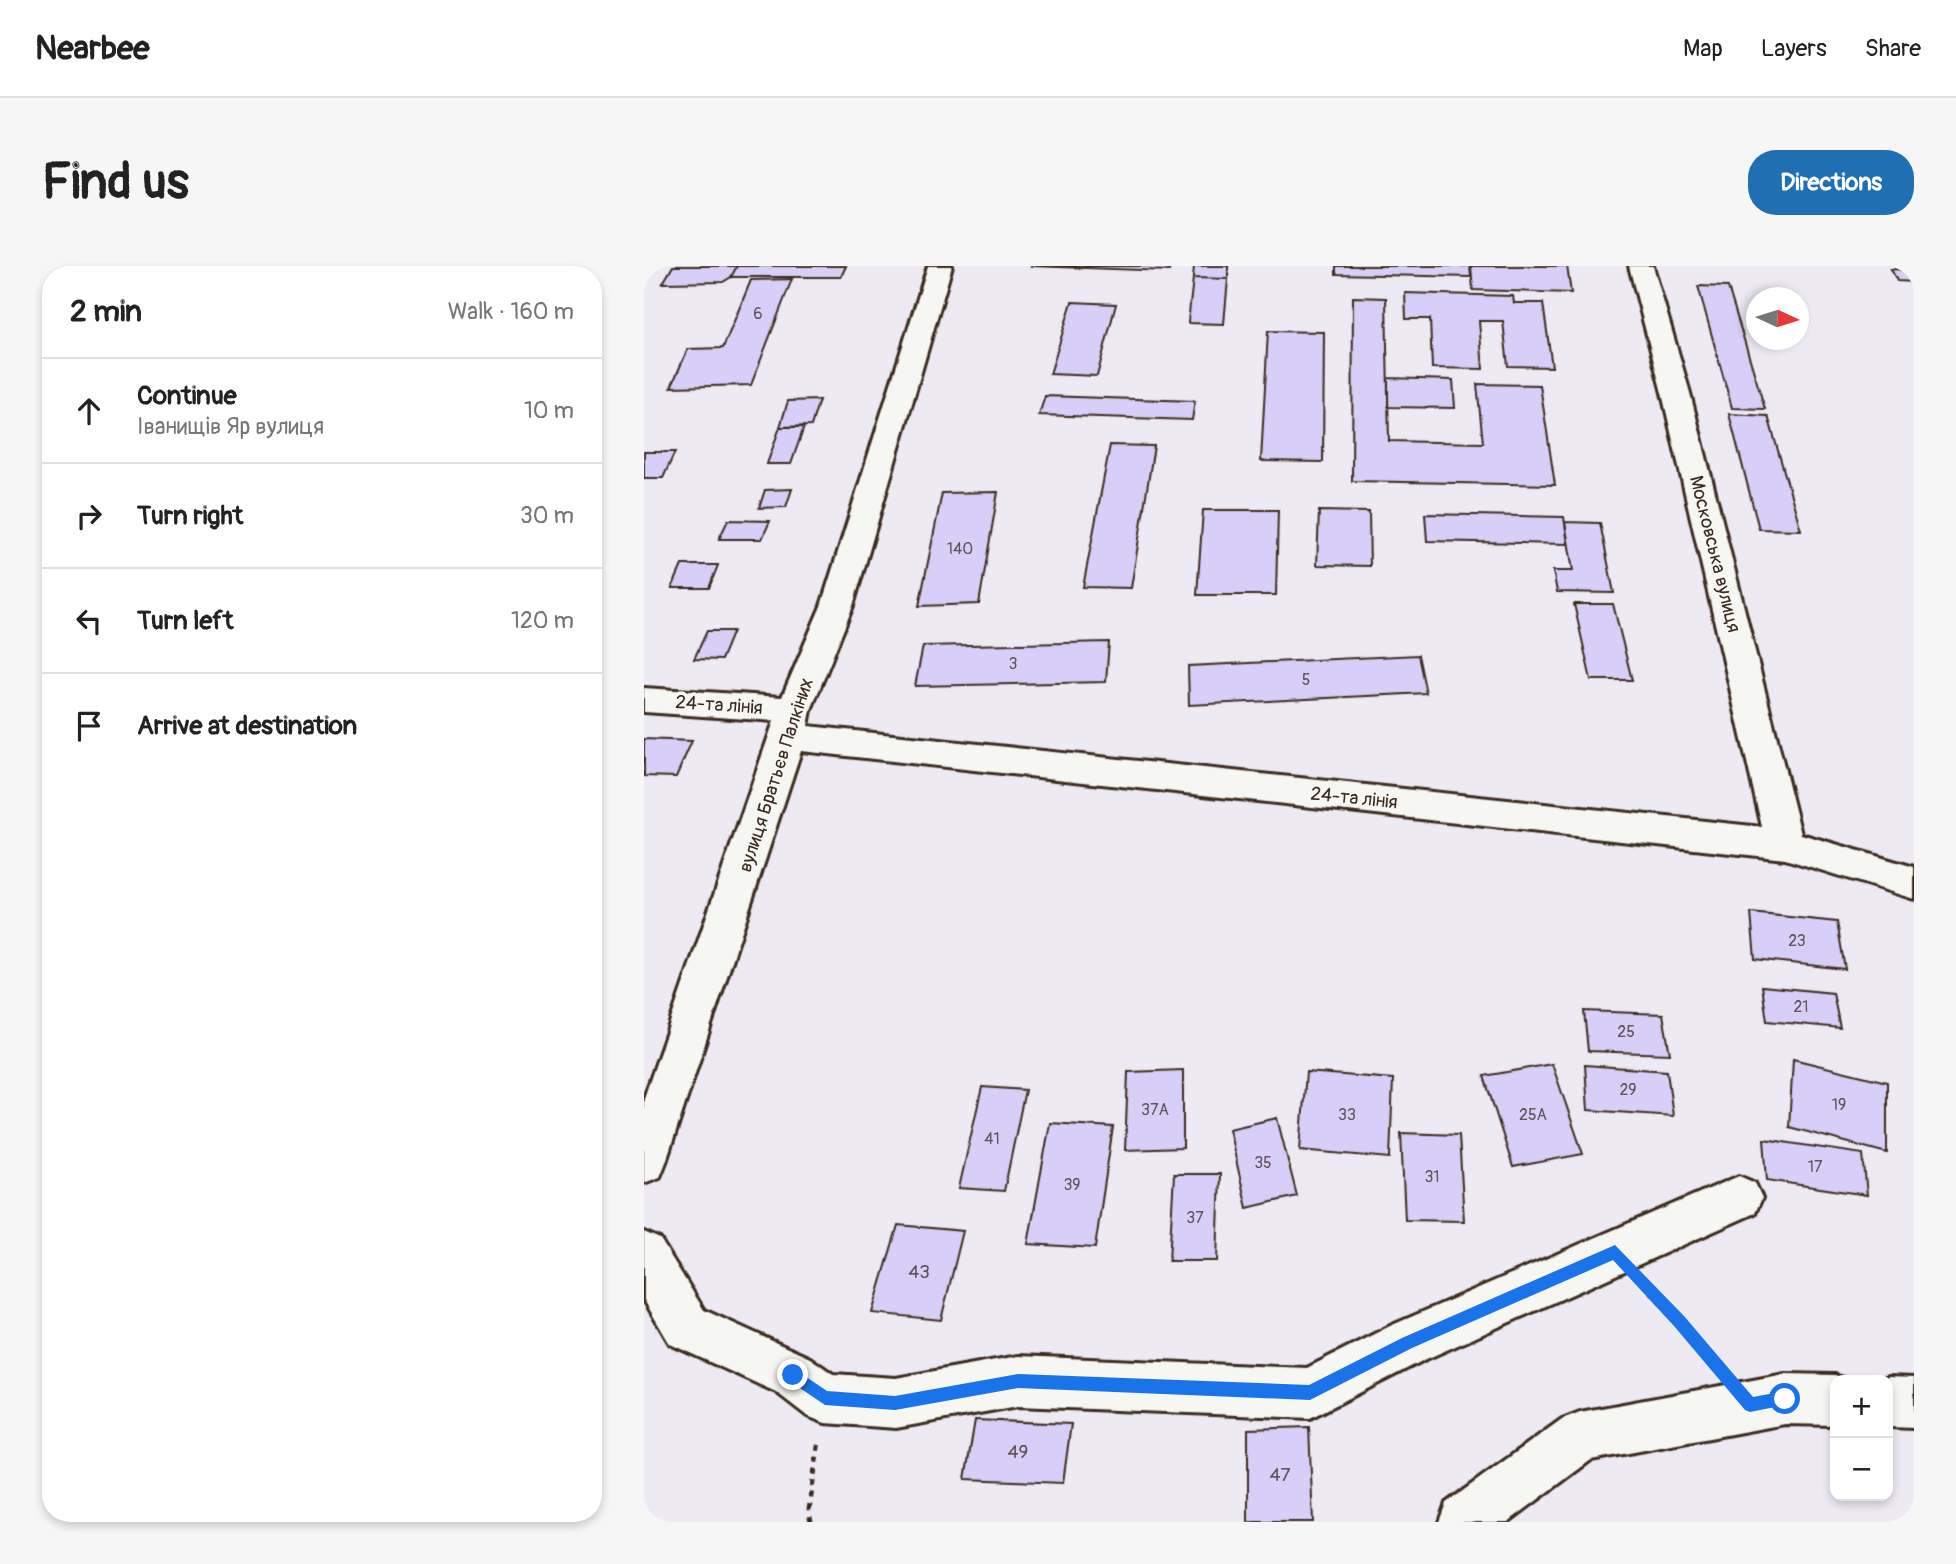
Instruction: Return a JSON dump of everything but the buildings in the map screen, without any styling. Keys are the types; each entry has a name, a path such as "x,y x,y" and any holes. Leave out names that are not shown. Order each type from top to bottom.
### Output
{"street":[{"name":"вулиця Братьєв Палкіних","path":"644,1162 791,723 837,606 940,266"},
{"name":"Московська вулиця","path":"1642,266 1676,393 1785,844"},
{"name":"24-та лінія","path":"644,700 791,723 1785,844 1914,883"},
{"path":"644,1255 687,1327 793,1375 825,1398 895,1403 1018,1381 1310,1392 1407,1343 1740,1198"},
{"path":"1465,1522 1580,1437 1785,1399 1830,1400"},
{"path":"1893,1402 1914,1403"}],"path":[{"path":"1615,1252 1679,1321 1750,1405"},
{"path":"811,1522 809,1510 825,1398"}],"route":[{"path":"793,1375 825,1398 895,1403 1018,1381 1310,1392 1407,1343 1615,1252 1679,1321 1750,1405 1785,1399"}]}
